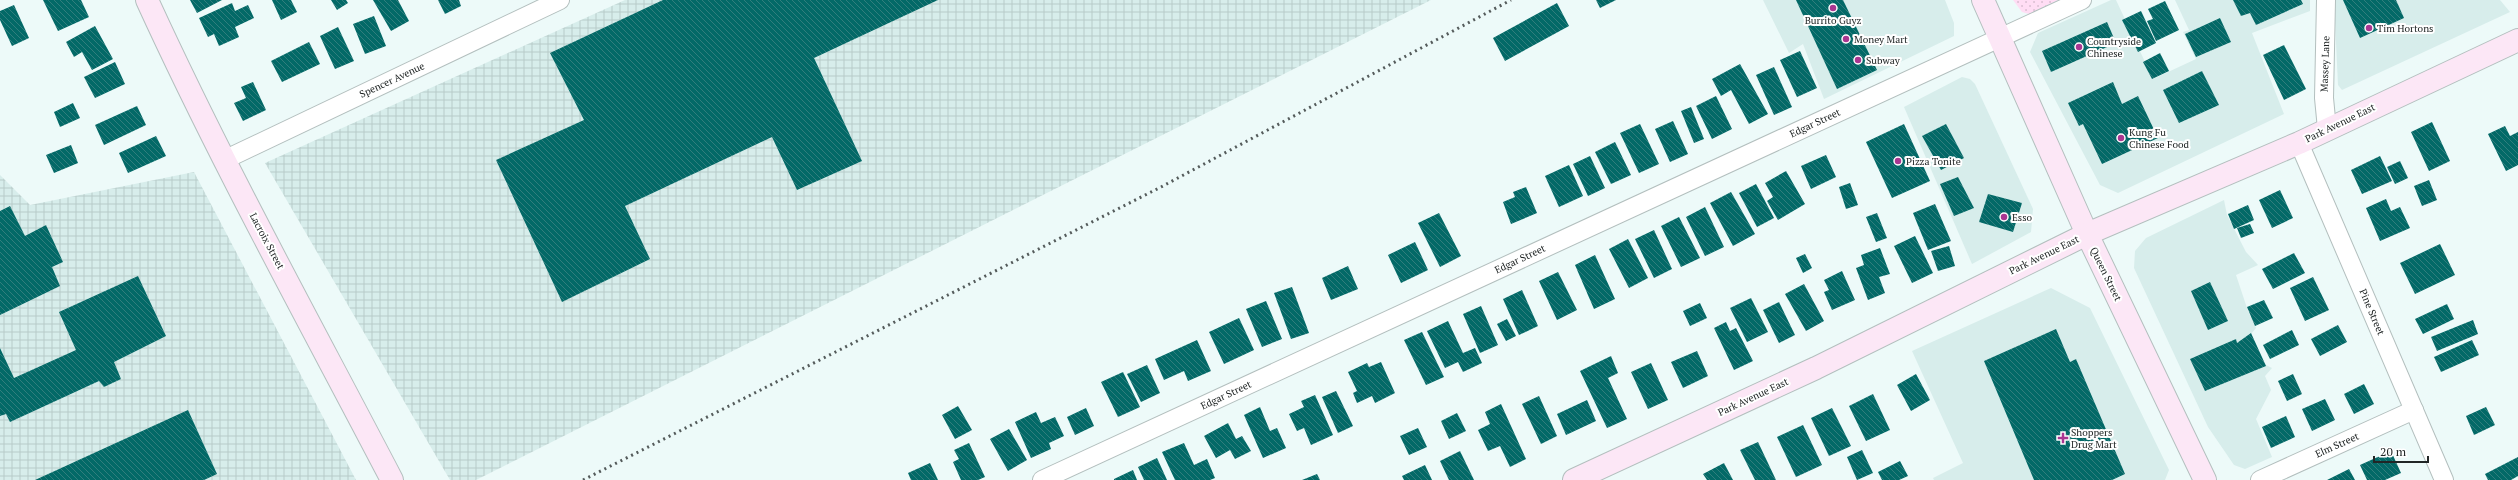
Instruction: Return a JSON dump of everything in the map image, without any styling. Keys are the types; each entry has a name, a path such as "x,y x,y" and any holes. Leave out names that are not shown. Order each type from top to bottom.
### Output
{"main road":[{"name":"Lacroix Street","path":"147,0 180,73 224,160 392,480"},
{"name":"Queen Street","path":"1983,0 2087,234 2205,480"},
{"name":"Park Avenue East","path":"1574,480 1816,368 2087,234 2299,143 2518,40"}],"street":[{"name":"Spencer Avenue","path":"224,160 560,0"},
{"path":"1999,38 2082,0"},
{"name":"Massey Lane","path":"2326,0 2324,98 2327,129"},
{"name":"Edgar Street","path":"1042,480 1999,38"},
{"name":"Pine Street","path":"2299,143 2444,480"},
{"name":"Elm Street","path":"2260,480 2414,410"}],"shaded area":[{"path":"625,0 1431,0 476,480 450,480 265,163"},
{"path":"1763,0 1945,0 1954,23 1954,36 1824,99 1803,44 1789,53"},
{"path":"2013,0 2058,0 2029,14 2022,12"},
{"path":"2111,0 2116,0 2153,79 2196,59 2183,32 2189,30 2175,0 2310,0 2310,11 2252,33 2284,114 2118,193 2100,185 2030,52 2038,33"},
{"path":"2334,0 2500,0 2510,12 2342,90 2338,85"},
{"path":"1962,77 1970,79 1975,84 2033,209 2031,232 1972,264 1904,107"},
{"path":"194,172 356,480 0,480 0,175 30,205"},
{"path":"2224,200 2227,215 2246,252 2258,265 2236,275 2248,311 2256,328 2251,334 2266,365 2272,368 2265,376 2271,390 2256,419 2272,457 2245,469 2234,465 2208,427 2134,268 2135,251 2146,238"},
{"path":"2051,288 2090,308 2169,470 2165,480 1934,480 1933,478 1963,463 1912,351"}],"building":[{"path":"43,0 81,0 89,17 58,31"},
{"path":"190,0 222,0 197,13"},
{"path":"272,0 291,0 297,12 281,20"},
{"path":"331,0 346,0 348,3 337,10"},
{"path":"373,0 398,0 409,21 391,31"},
{"path":"438,0 459,0 461,6 445,14"},
{"path":"663,0 938,0 814,58 862,161 797,190 772,137 625,206 650,259 562,302 496,160 584,120 550,53"},
{"path":"1596,0 1616,0 1600,8"},
{"path":"1796,0 1843,0 1877,70 1837,89"},
{"path":"2233,0 2301,0 2303,4 2256,25 2250,13 2241,16"},
{"name":"Tim Hortons","path":"2343,0 2396,0 2404,18 2360,38"},
{"path":"2165,1 2179,30 2156,41 2147,21 2153,19 2148,9"},
{"path":"232,3 235,11 248,5 254,18 235,27 239,37 219,46 214,34 208,37 199,18"},
{"path":"1557,3 1569,26 1505,61 1493,38"},
{"path":"14,5 29,38 12,46 0,20 0,11"},
{"path":"2141,11 2156,43 2138,52 2122,20"},
{"path":"374,16 386,46 365,54 353,24"},
{"path":"2220,18 2231,42 2196,57 2185,34"},
{"name":"Countryside Chinese","path":"2107,22 2116,43 2051,72 2042,51"},
{"path":"95,26 113,59 92,70 82,52 74,57 66,42"},
{"path":"338,27 354,61 335,69 320,36"},
{"path":"309,42 320,64 282,82 271,61"},
{"path":"2284,45 2306,89 2284,100 2263,55"},
{"path":"1800,51 1817,88 1797,97 1780,60"},
{"path":"2160,53 2169,71 2152,79 2143,62"},
{"path":"115,62 125,84 95,98 84,77"},
{"path":"1740,64 1768,114 1749,124 1731,90 1721,96 1712,79"},
{"path":"1774,67 1792,107 1774,115 1756,75"},
{"path":"2202,71 2219,105 2179,123 2163,90"},
{"path":"253,82 266,110 243,121 234,103 246,98 241,87"},
{"path":"2113,82 2122,104 2138,96 2158,138 2102,164 2083,124 2079,126 2068,103"},
{"path":"1716,96 1732,129 1712,139 1696,106"},
{"path":"73,103 80,118 60,127 54,112"},
{"path":"137,106 146,125 104,145 95,125"},
{"path":"1691,107 1704,139 1694,143 1681,111"},
{"path":"1673,121 1688,154 1670,162 1655,129"},
{"path":"2432,122 2450,161 2429,171 2411,132"},
{"path":"1640,124 1659,164 1639,173 1620,133"},
{"name":"Pizza Tonite","path":"1904,124 1930,181 1892,198 1866,142"},
{"path":"1946,124 1964,158 1941,170 1922,136"},
{"path":"2505,126 2510,136 2518,132 2518,165 2506,171 2488,134"},
{"path":"156,136 166,156 128,173 119,153"},
{"path":"1615,142 1631,175 1611,184 1595,152"},
{"path":"71,145 78,163 54,173 46,155"},
{"path":"1826,155 1836,177 1811,189 1801,166"},
{"path":"1590,156 1605,188 1588,196 1573,164"},
{"path":"2380,156 2392,181 2362,194 2351,170"},
{"path":"2400,161 2408,178 2395,184 2387,167"},
{"path":"1569,165 1583,196 1559,207 1545,176"},
{"path":"1786,171 1805,204 1778,220 1767,201 1773,197 1765,183"},
{"path":"1958,177 1974,208 1954,216 1940,184"},
{"path":"2429,180 2437,200 2422,206 2414,186"},
{"path":"1850,183 1858,205 1846,209 1839,187"},
{"path":"1756,184 1774,218 1757,227 1739,193"},
{"path":"1526,187 1537,213 1511,224 1503,202 1515,197 1513,192"},
{"path":"2280,190 2293,218 2272,228 2259,200"},
{"path":"1731,192 1755,234 1733,246 1710,203"},
{"path":"1988,194 2022,203 2013,232 1979,222"},
{"path":"2386,199 2391,211 2400,207 2410,228 2380,241 2366,208"},
{"path":"1935,204 1951,241 1928,250 1913,213"},
{"path":"2248,205 2254,220 2234,229 2228,214"},
{"path":"10,206 25,236 46,225 63,262 52,267 60,286 0,315 0,211"},
{"path":"1705,207 1724,247 1705,256 1686,217"},
{"path":"1439,213 1461,256 1440,267 1418,223"},
{"path":"1877,213 1887,238 1876,242 1866,217"},
{"path":"1679,217 1700,258 1681,267 1661,226"},
{"path":"2250,224 2254,233 2241,238 2237,228"},
{"path":"1654,230 1672,269 1654,278 1635,239"},
{"path":"1915,236 1933,273 1912,283 1894,246"},
{"path":"1628,239 1648,278 1629,288 1609,249"},
{"path":"1415,242 1428,270 1401,283 1388,255"},
{"path":"2440,244 2455,275 2415,294 2400,263"},
{"path":"1949,246 1955,266 1938,271 1931,251"},
{"path":"1880,248 1890,274 1879,277 1885,293 1868,300 1856,268 1864,265 1861,255"},
{"path":"2294,253 2305,273 2273,289 2262,269"},
{"path":"1805,254 1812,268 1803,273 1796,258"},
{"path":"1595,255 1615,299 1594,309 1575,265"},
{"path":"1348,266 1358,289 1331,300 1322,278"},
{"path":"1842,271 1855,300 1832,310 1824,292 1829,290 1824,280"},
{"path":"1558,272 1577,310 1557,320 1539,281"},
{"path":"138,276 166,336 114,362 121,379 104,387 99,381 10,422 6,414 0,416 0,348 14,378 76,350 59,312"},
{"path":"2313,277 2329,310 2305,321 2290,288"},
{"path":"2210,282 2228,321 2208,330 2191,291"},
{"path":"1804,284 1824,321 1806,331 1785,294"},
{"path":"1292,287 1309,333 1291,339 1274,293"},
{"path":"1522,290 1538,326 1519,335 1503,299"},
{"path":"1751,298 1768,332 1747,342 1730,308"},
{"path":"2264,300 2273,318 2255,326 2247,307"},
{"path":"1266,301 1282,339 1262,347 1246,309"},
{"path":"1779,302 1795,335 1779,343 1763,310"},
{"path":"1700,303 1707,318 1690,326 1683,311"},
{"path":"2447,304 2454,319 2423,334 2415,319"},
{"path":"1481,306 1498,345 1480,353 1463,314"},
{"path":"1239,318 1254,350 1224,364 1209,332"},
{"path":"1507,319 1516,336 1506,341 1497,324"},
{"path":"2473,320 2478,334 2437,351 2431,337"},
{"path":"1448,321 1463,353 1475,348 1482,363 1463,372 1458,362 1445,368 1427,331"},
{"path":"1726,322 1730,331 1736,328 1753,361 1734,370 1714,328"},
{"path":"2338,325 2347,342 2320,356 2311,339"},
{"path":"2056,329 2070,362 2076,359 2125,474 2112,480 2034,480 1984,361"},
{"path":"2292,330 2299,345 2270,359 2263,345"},
{"path":"1422,332 1444,377 1426,385 1404,340"},
{"path":"2251,333 2266,366 2205,391 2190,359 2236,339 2237,343"},
{"path":"1197,340 1211,371 1188,381 1184,371 1164,380 1155,359"},
{"path":"2472,340 2479,355 2441,372 2434,357"},
{"path":"1697,351 1708,376 1683,388 1671,362"},
{"path":"1611,356 1618,373 1608,378 1627,419 1607,428 1580,371"},
{"path":"1381,362 1395,393 1375,403 1372,396 1357,403 1353,393 1357,391 1348,372 1367,363 1369,367"},
{"path":"1651,363 1668,400 1648,409 1631,372"},
{"path":"1147,365 1160,393 1141,402 1127,374"},
{"path":"1123,372 1140,407 1118,417 1101,382"},
{"path":"1916,374 1930,400 1911,411 1897,385"},
{"path":"2293,374 2302,394 2287,401 2278,381"},
{"path":"2364,384 2374,404 2354,414 2344,394"},
{"path":"1336,391 1353,426 1338,433 1322,397"},
{"path":"1873,394 1890,430 1866,441 1849,406"},
{"path":"1315,395 1333,435 1311,445 1304,428 1297,431 1289,414 1304,407 1301,401"},
{"path":"1539,396 1557,436 1541,444 1522,404"},
{"path":"2325,399 2335,420 2312,431 2302,409"},
{"path":"1587,400 1596,421 1566,435 1557,414"},
{"path":"1501,404 1526,459 1510,467 1500,446 1488,451 1478,430 1490,424 1485,412"},
{"path":"958,406 972,430 955,439 942,415"},
{"path":"1260,407 1270,431 1277,428 1286,448 1263,458 1244,415"},
{"path":"2486,407 2495,425 2474,435 2466,416"},
{"path":"1086,408 1094,426 1075,435 1067,417"},
{"path":"1832,408 1851,446 1829,456 1811,418"},
{"path":"188,410 217,474 204,480 35,480"},
{"path":"1036,412 1041,423 1055,417 1064,436 1049,443 1051,449 1031,458 1015,422"},
{"path":"1457,413 1466,431 1449,439 1441,421"},
{"path":"2286,416 2295,437 2271,448 2262,427"},
{"path":"1228,423 1236,439 1242,436 1251,451 1235,459 1230,450 1216,458 1204,436"},
{"path":"1803,425 1822,465 1796,477 1777,437"},
{"path":"1418,428 1427,447 1409,455 1400,436"},
{"path":"1009,429 1027,460 1008,471 990,439"},
{"path":"1758,442 1776,480 1755,480 1740,450"},
{"path":"969,443 985,477 978,480 961,480 953,462 959,459 954,450"},
{"path":"1184,443 1194,465 1207,459 1215,478 1210,480 1175,480 1162,452"},
{"path":"1862,450 1873,473 1857,480 1847,457"},
{"path":"1460,451 1474,480 1449,480 1440,461"},
{"path":"2391,451 2401,473 2385,480 2367,480 2360,465"},
{"path":"2518,457 2518,476 2511,480 2488,480 2485,474"},
{"path":"1157,458 1167,480 1144,480 1138,467"},
{"path":"1900,461 1908,476 1899,480 1882,480 1878,472"},
{"path":"930,463 938,480 911,480 908,473"},
{"path":"1724,463 1733,480 1707,480 1703,474"},
{"path":"1425,465 1432,480 1404,480 1402,476"},
{"path":"2349,469 2355,480 2327,480"},
{"path":"1133,470 1137,480 1114,480 1114,479"},
{"path":"1317,474 1320,480 1302,480"}],"railway":[{"path":"583,480 1161,187 1511,0"}],"place":[{"name":"Burrito Guyz","path":"1833,8"},
{"name":"Tim Hortons","path":"2369,28"},
{"name":"Money Mart","path":"1846,39"},
{"name":"Countryside Chinese","path":"2079,47"},
{"name":"Subway","path":"1858,60"},
{"name":"Kung Fu Chinese Food","path":"2121,138"},
{"name":"Pizza Tonite","path":"1898,161"},
{"name":"Esso","path":"2004,217"},
{"name":"Shoppers Drug Mart","path":"2063,438"}]}
